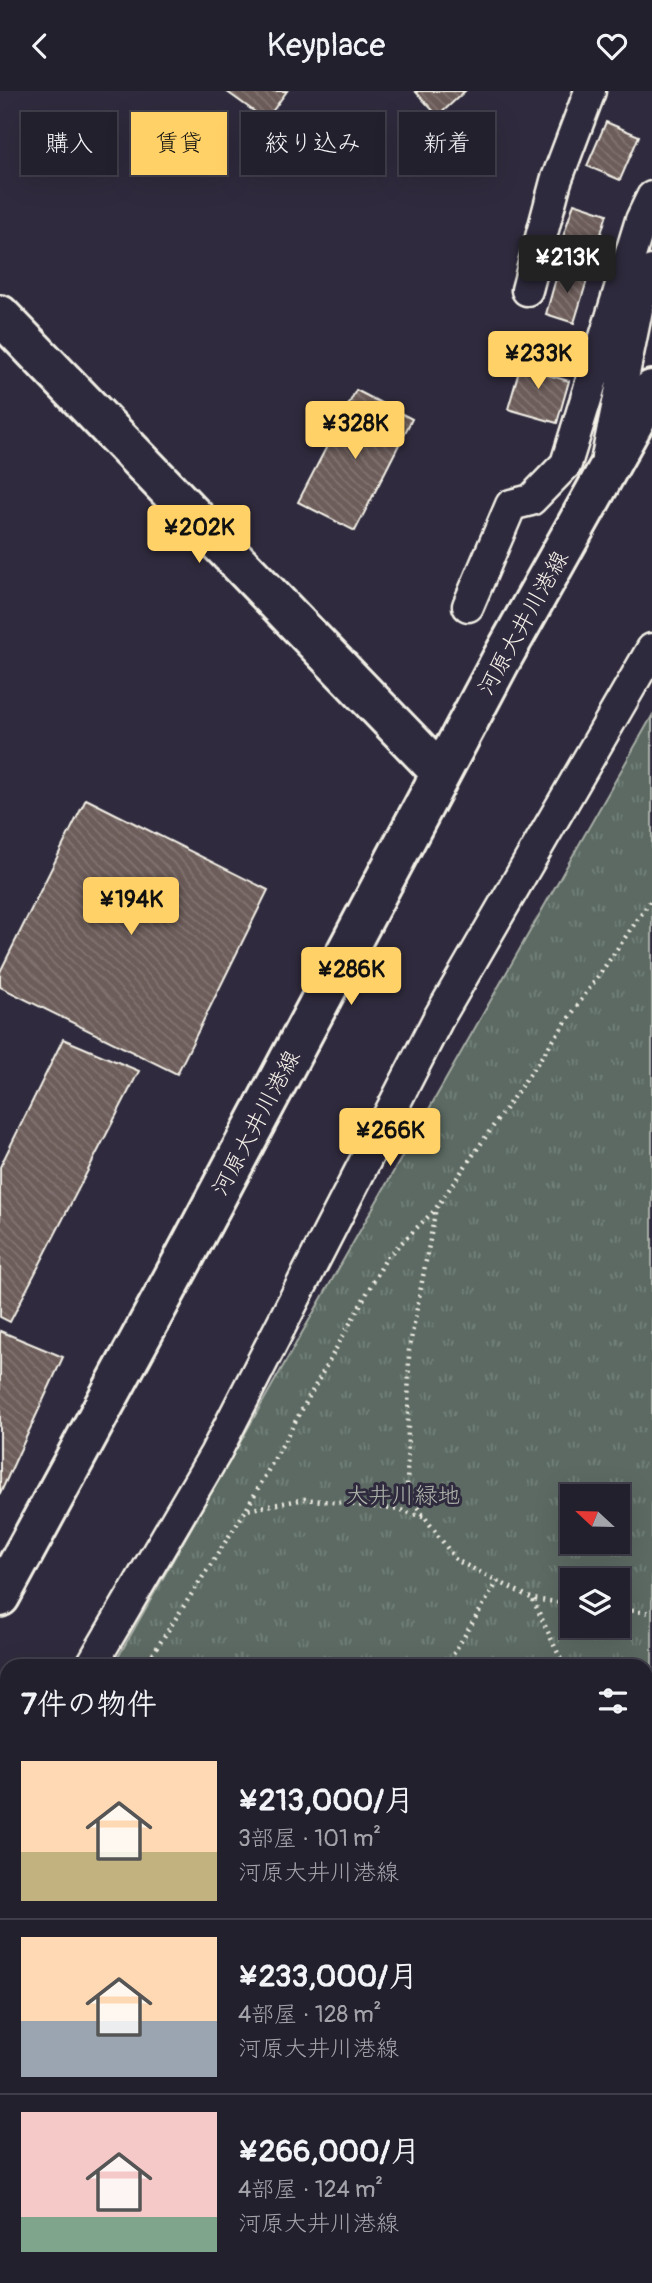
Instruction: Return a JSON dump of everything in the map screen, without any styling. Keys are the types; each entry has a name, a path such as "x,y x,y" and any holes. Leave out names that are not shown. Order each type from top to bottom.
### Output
{"main road":[{"path":"0,315 441,773"},
{"name":"河原大井川港線","path":"0,1597 501,660 652,390"}],"street":[{"path":"527,291 556,181 590,91"},
{"path":"468,607 511,505 531,500 566,464 641,220 652,197"},
{"path":"601,484 639,300 652,271"},
{"path":"95,1659 215,1454 438,1019 652,649"}],"path":[{"path":"150,1659 246,1510 387,1257 436,1209 652,899"},
{"path":"436,1209 409,1350 407,1493 456,1560 533,1599 560,1602"},
{"path":"246,1510 305,1499 401,1510 425,1518"},
{"path":"450,1659 498,1581"},
{"path":"533,1599 561,1659"},
{"path":"630,1610 652,1613"}],"green space":[{"name":"大井川緑地","path":"652,716 652,1659 117,1659"}],"building":[{"path":"226,91 287,91 272,112 255,112"},
{"path":"415,91 465,91 442,112 434,112"},
{"path":"606,122 639,136 620,180 587,166"},
{"path":"574,203 607,214 593,260 559,249"},
{"path":"559,268 588,277 574,323 546,314"},
{"path":"525,350 542,355 537,372 569,381 557,423 508,409"},
{"path":"356,390 412,419 355,531 298,502"},
{"path":"86,799 268,890 177,1074 0,987 0,972"},
{"path":"63,1039 139,1071 10,1322 0,1317 0,1167"},
{"path":"0,1331 63,1357 0,1494"}]}
